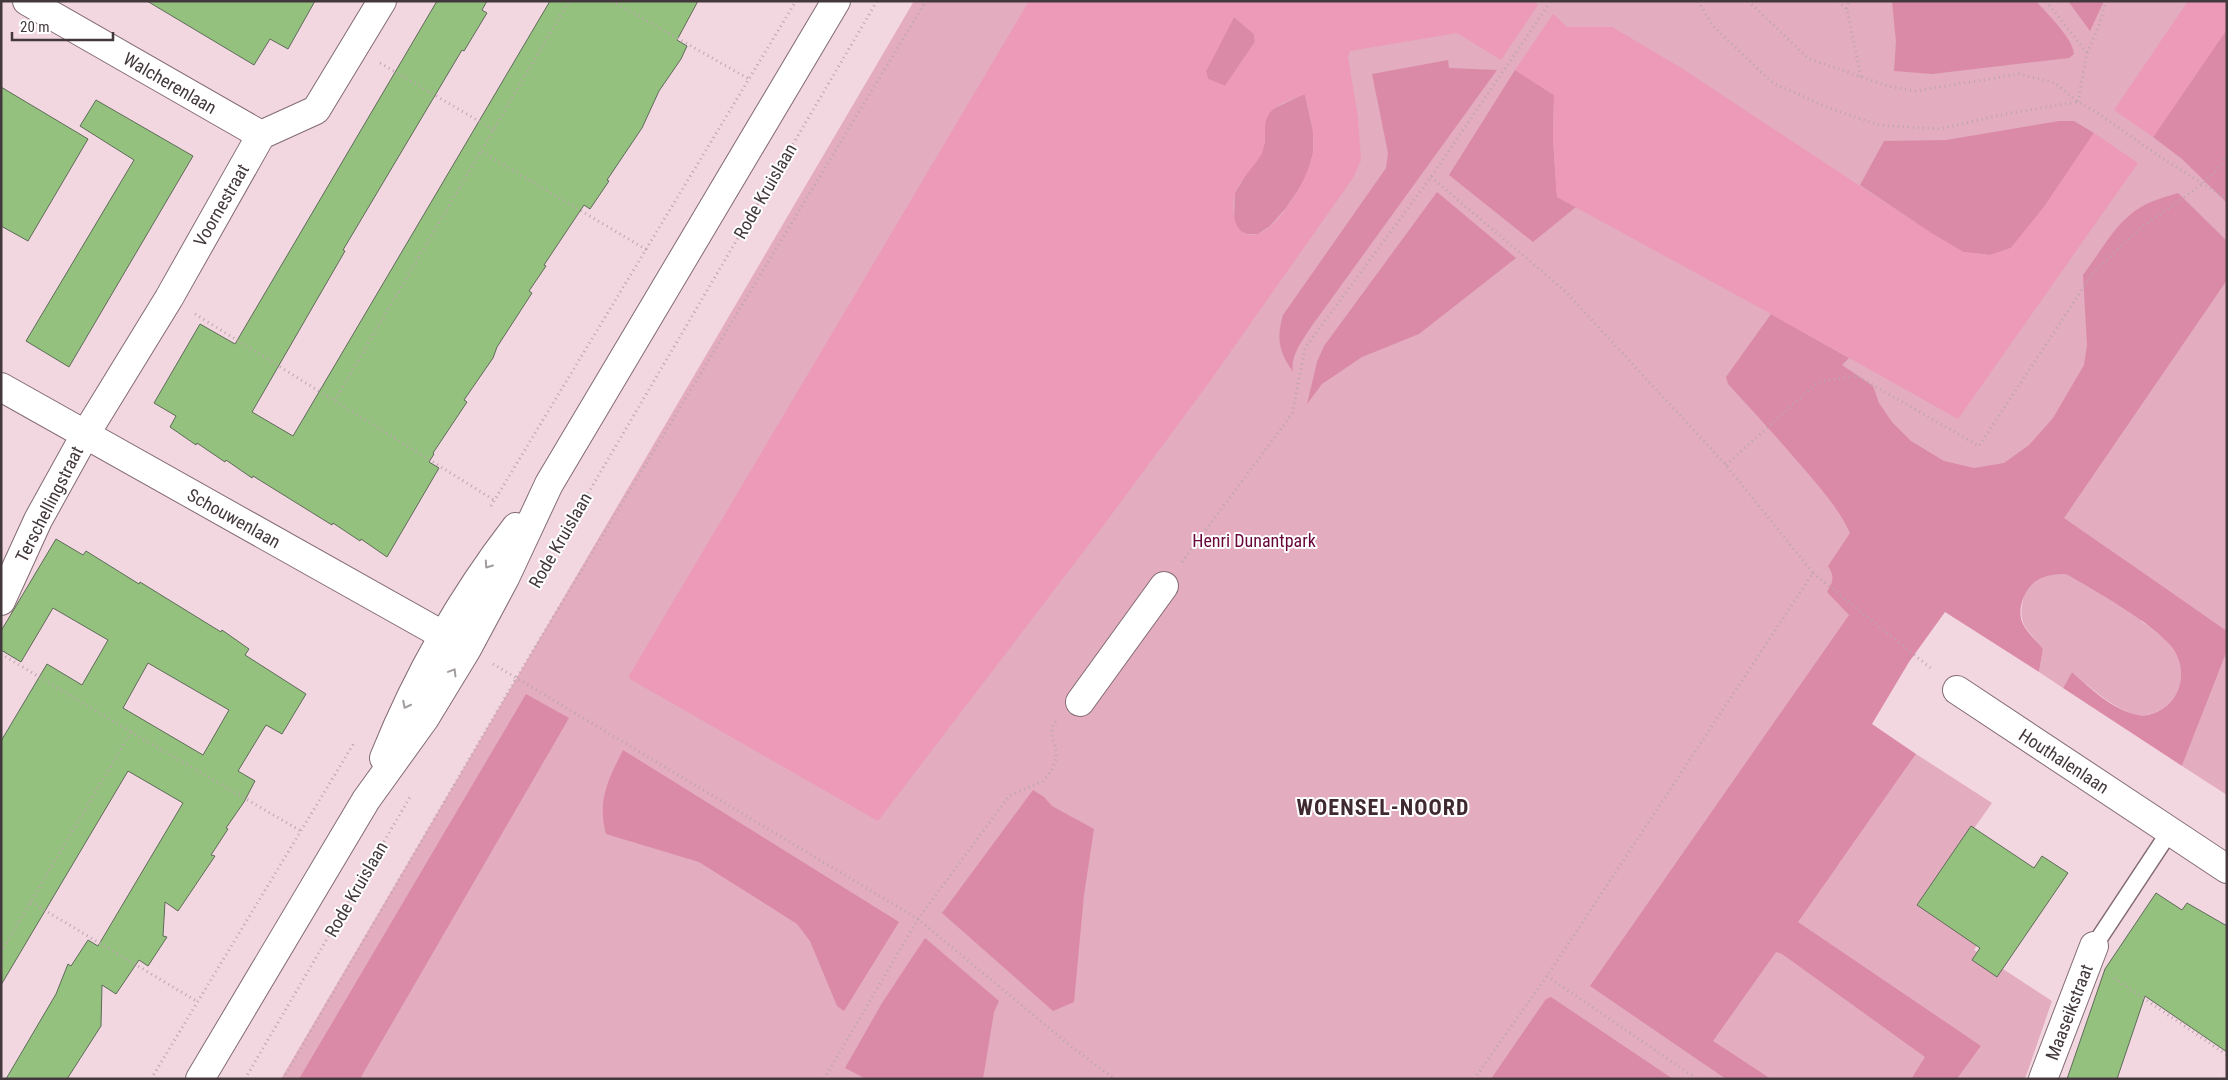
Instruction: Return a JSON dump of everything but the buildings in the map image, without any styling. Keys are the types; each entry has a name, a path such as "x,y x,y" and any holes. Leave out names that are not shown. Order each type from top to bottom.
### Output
{"street":[{"name":"Walcherenlaan","path":"27,1 261,135"},
{"path":"261,135 316,110 382,1"},
{"name":"Rode Kruislaan","path":"200,1079 366,800 425,718 456,642 505,578 549,484 836,1"},
{"name":"Voornestraat","path":"85,436 169,298 261,135"},
{"name":"Schouwenlaan","path":"1,387 85,436 456,642"},
{"name":"Terschellingstraat","path":"1,601 38,520 85,436"},
{"path":"1080,702 1164,586"},
{"name":"Houthalenlaan","path":"1957,690 2227,869"},
{"name":"Maaseikstraat","path":"2044,1079 2092,953"}],"lane":[{"path":"2092,953 2170,831"}],"path":[{"path":"335,400 569,1"},
{"path":"612,1 749,79"},
{"name":"Rode Kruislaan","path":"560,541 877,1"},
{"path":"283,1079 517,678 926,1"},
{"path":"1164,586 1292,414 1305,348 1431,177 1551,1"},
{"path":"1698,1 1714,26 1773,83 1830,108 1878,125 1939,129 2010,112 2078,102"},
{"path":"1748,1 1809,59 1888,86 1915,91 2020,74 2055,83 2078,102 2227,199"},
{"path":"1838,1 1847,9"},
{"path":"1849,1 1847,9 1861,78"},
{"path":"2046,1 2087,53"},
{"path":"2078,102 2087,53 2099,26 2106,1"},
{"path":"354,48 494,130"},
{"path":"482,152 647,250"},
{"path":"1726,465 1818,382 1857,376 1978,446 2093,273 2142,227 2204,183 2220,166 2227,155"},
{"path":"1431,177 1565,291 1726,465 1813,573 1957,690"},
{"path":"169,298 494,500"},
{"path":"1474,1079 1547,976 1813,573"},
{"path":"456,642 918,919 1072,1048 1115,1079"},
{"path":"1,654 301,831"},
{"path":"824,1079 918,919 1008,796 1043,781 1052,770 1056,759 1056,748 1052,737 1053,725 1059,717 1080,702"},
{"path":"1,952 131,732"},
{"name":"Rode Kruislaan","path":"245,1079 414,789"},
{"path":"31,902 198,1002"},
{"path":"2092,953 2227,1056"},
{"path":"1547,976 1697,1079"},
{"path":"2224,1079 2227,1074"}],"green space":[{"name":"Henri Dunantpark","path":"914,1 2227,1 2227,631 2164,588 2141,621 2161,636 2171,646 2176,655 2182,673 2179,691 2168,706 2159,711 2140,716 2132,714 2104,698 2072,672 2063,688 2039,672 2043,649 2024,626 2021,614 2024,596 1944,535 1787,768 1838,865 1916,754 1992,803 1926,896 1985,933 1974,950 2052,1001 2025,1079 1957,1079 1981,1046 1926,1057 1911,1079 281,1079"},
{"path":"2227,651 2227,795 2182,766"}],"shaded area":[{"path":"1029,1 1533,1 1538,5 1501,60 1457,33 1350,51 1348,57 1358,117 1361,160 1353,178 1205,388 1103,526 878,821 630,679 629,676","holes":["1234,17 1254,34 1255,42 1225,86 1208,79 1206,71","1305,95 1313,130 1313,151 1307,173 1293,199 1276,222 1267,230 1258,234 1250,235 1244,233 1239,229 1234,216 1233,208 1237,189 1262,153 1265,142 1266,123 1271,111"]},
{"path":"1892,1 2036,1 2064,34 2073,48 2074,54 2069,58 1932,74 1894,71 1896,42"},
{"path":"2068,1 2104,1 2090,31"},
{"path":"2188,1 2227,1 2227,29 2153,137 2114,110"},
{"path":"1553,14 1567,27 1612,27 1683,69 1931,233 1963,252 1990,255 2011,248 2044,207 2094,133 2138,163 1958,419 1557,197 1553,139 1554,95 1515,70"},
{"path":"1234,17 1254,34 1255,42 1225,86 1208,79 1206,71"},
{"path":"2227,29 2227,203 2182,159 2153,137"},
{"path":"1448,60 1449,68 1497,70 1311,327 1295,354 1293,372 1280,345 1279,338 1283,315 1386,168 1388,153 1372,74"},
{"path":"1515,70 1554,95 1553,139 1557,197 1576,207 1533,242 1449,175"},
{"path":"1305,95 1313,131 1313,153 1306,178 1286,208 1270,226 1258,234 1247,234 1240,231 1234,222 1235,193 1265,142 1264,120 1269,111"},
{"path":"2059,121 2074,121 2094,133 2044,207 2011,248 1990,255 1963,252 1931,233 1860,185 1884,141 1946,140"},
{"path":"1437,192 1516,258 1419,334 1362,357 1322,384 1307,404 1317,362 1324,346"},
{"path":"2178,193 2227,241 2227,280 2064,518 2227,631 2227,651 2182,766 2063,688 2072,672 2111,704 2140,716 2157,712 2173,700 2178,692 2181,673 2180,663 2176,654 2161,636 2121,607 2066,574 2046,576 2036,581 2028,589 2022,601 2020,613 2025,627 2043,649 2039,672 1945,612 1909,662 1872,724 1916,754 1798,922 1981,1046 1957,1079 1911,1079 1925,1057 1782,954 1776,952 1713,1041 1771,1079 1726,1079 1590,986 1849,615 1827,592 1832,579 1832,573 1828,566 1850,533 1846,524 1824,492 1728,384 1726,377 1771,314 1849,358 1842,365 1873,386 1879,403 1892,422 1911,441 1944,461 1974,468 2004,463 2029,445 2053,418 2084,365 2087,345 2083,275 2116,229 2132,213 2150,202"},
{"path":"526,694 569,718 360,1079 299,1079"},
{"path":"623,750 899,922 844,1011 837,1006 810,941 797,924 699,862 606,834 603,800"},
{"path":"1033,790 1044,797 1052,806 1094,829 1084,895 1074,1002 1053,1011 942,913"},
{"path":"925,938 999,1001 994,1012 983,1079 866,1079 845,1068 882,1003"},
{"path":"1551,997 1673,1079 1491,1079 1546,999"}],"district":[{"name":"WOENSEL-NOORD","path":"1383,807"}]}
